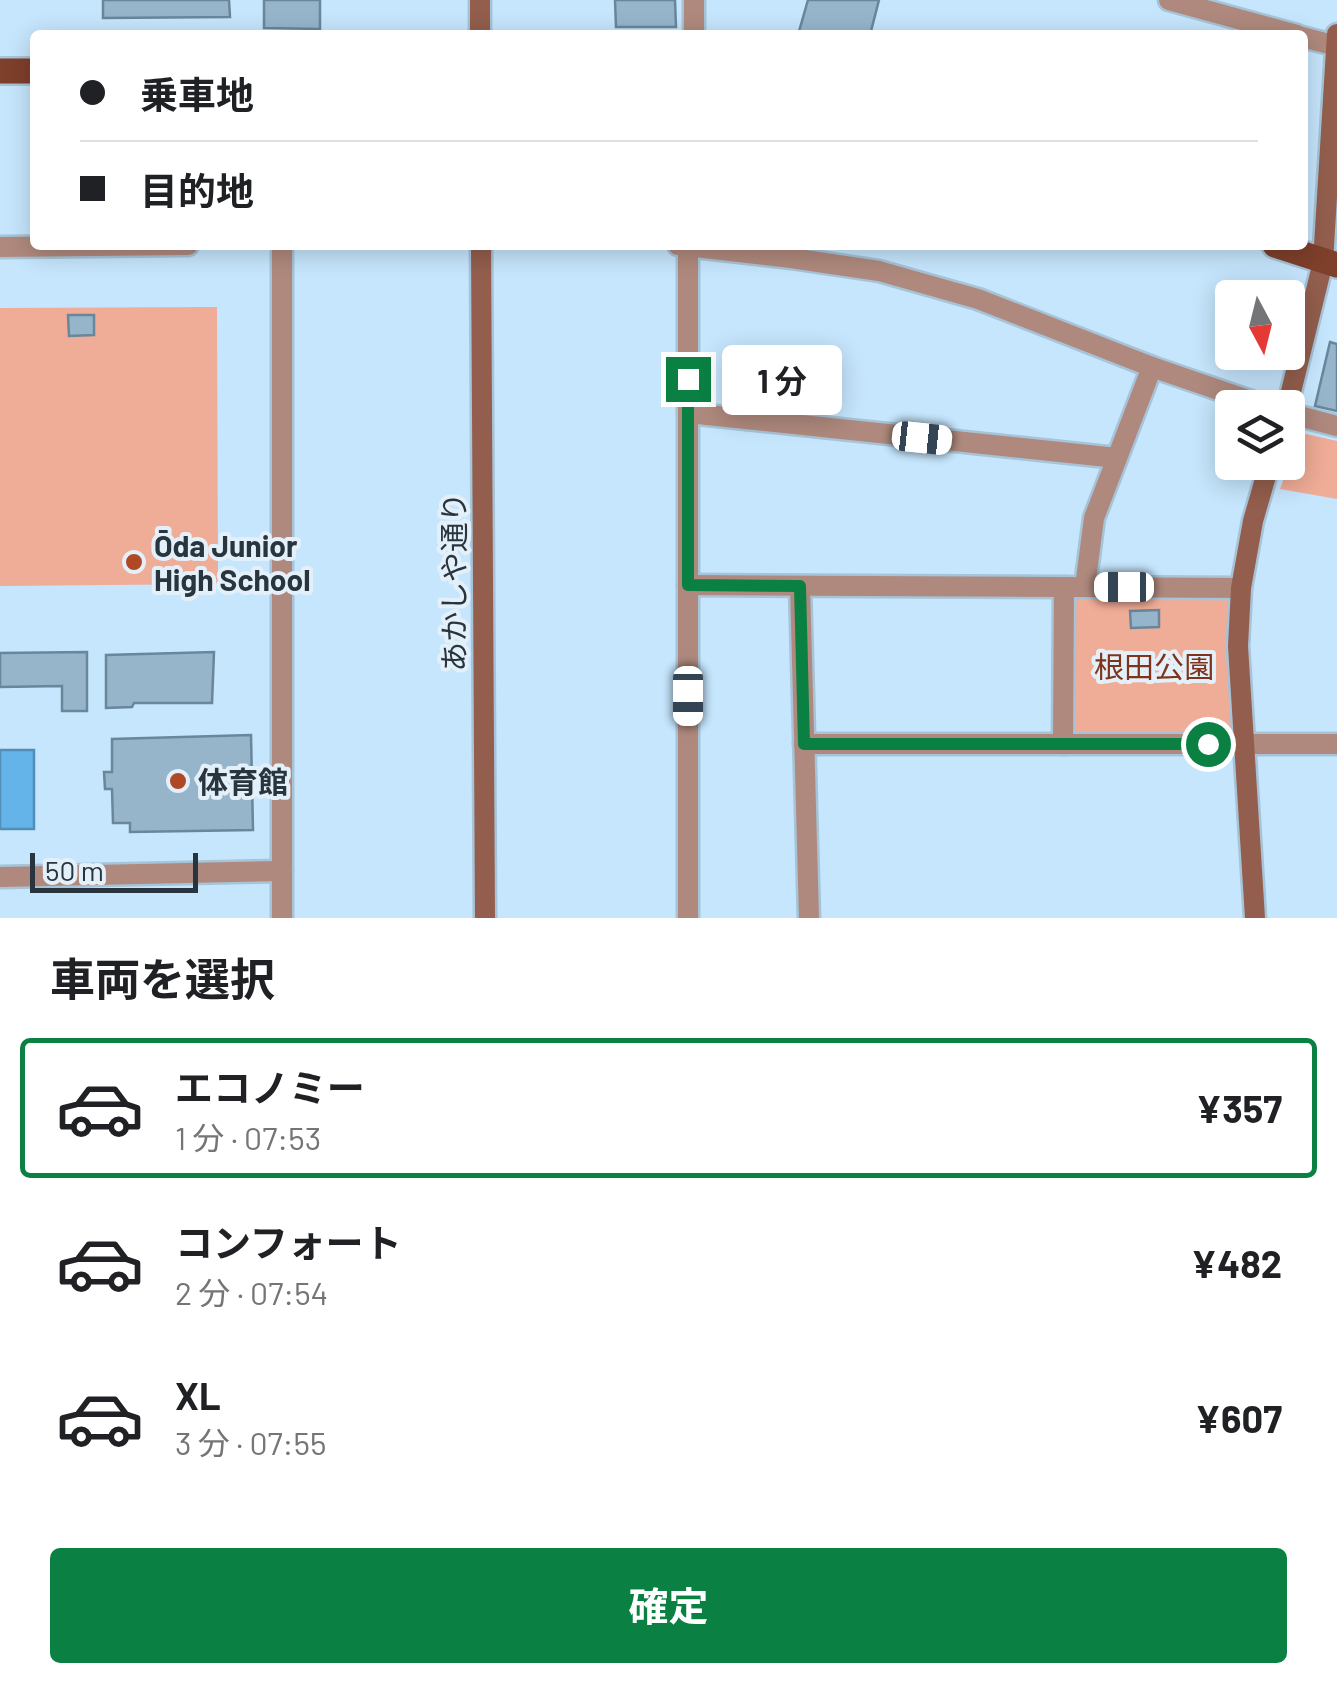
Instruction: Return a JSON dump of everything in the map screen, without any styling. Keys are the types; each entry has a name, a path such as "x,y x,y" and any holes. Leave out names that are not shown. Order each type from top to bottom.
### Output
{"main road":[{"path":"0,71 30,71"},
{"path":"1290,250 1330,263"}],"street":[{"path":"480,0 480,30"},
{"path":"694,0 694,30"},
{"path":"1169,0 1278,30"},
{"path":"1293,390 1330,263 1337,34"},
{"path":"1308,38 1336,46"},
{"path":"0,248 30,248"},
{"path":"282,250 282,918"},
{"name":"あかしや通り","path":"481,250 485,918"},
{"path":"688,250 688,918"},
{"path":"722,250 879,272 978,299 1217,390"},
{"path":"1062,744 1075,587 1094,518 1152,368"},
{"path":"688,413 1117,458"},
{"path":"1305,416 1337,426"},
{"path":"1255,918 1238,646 1241,588 1265,480"},
{"path":"688,585 1241,588"},
{"path":"800,586 809,918"},
{"path":"804,744 1337,744"},
{"path":"0,877 282,871"}],"green space":[{"path":"217,307 218,584 0,586 0,308"},
{"path":"1305,434 1337,441 1337,499 1280,489 1283,480 1305,480"},
{"name":"根田公園","path":"1068,592 1234,592 1240,740 1069,738"}],"water":[{"path":"0,750 34,750 34,829 0,829"}],"building":[{"path":"103,0 229,0 230,17 103,18"},
{"path":"264,0 320,0 320,29 264,28"},
{"path":"615,0 675,0 676,27 616,27"},
{"path":"808,0 879,0 871,30 799,30"},
{"path":"68,315 94,315 94,335 69,336"},
{"path":"1330,342 1337,344 1337,411 1315,406"},
{"path":"1159,610 1159,627 1131,628 1130,611"},
{"path":"87,652 87,711 62,711 62,686 0,687 0,653"},
{"path":"214,652 212,703 134,703 132,707 106,708 106,655"},
{"name":"体育館","path":"251,735 253,830 130,832 130,823 113,823 112,789 105,789 104,772 112,772 112,739"}],"place":[{"name":"Ōda Junior High School","path":"134,562"},
{"name":"体育館","path":"178,781"}],"route":[{"path":"688,379 688,585 800,586 804,744 1208,744"}]}
